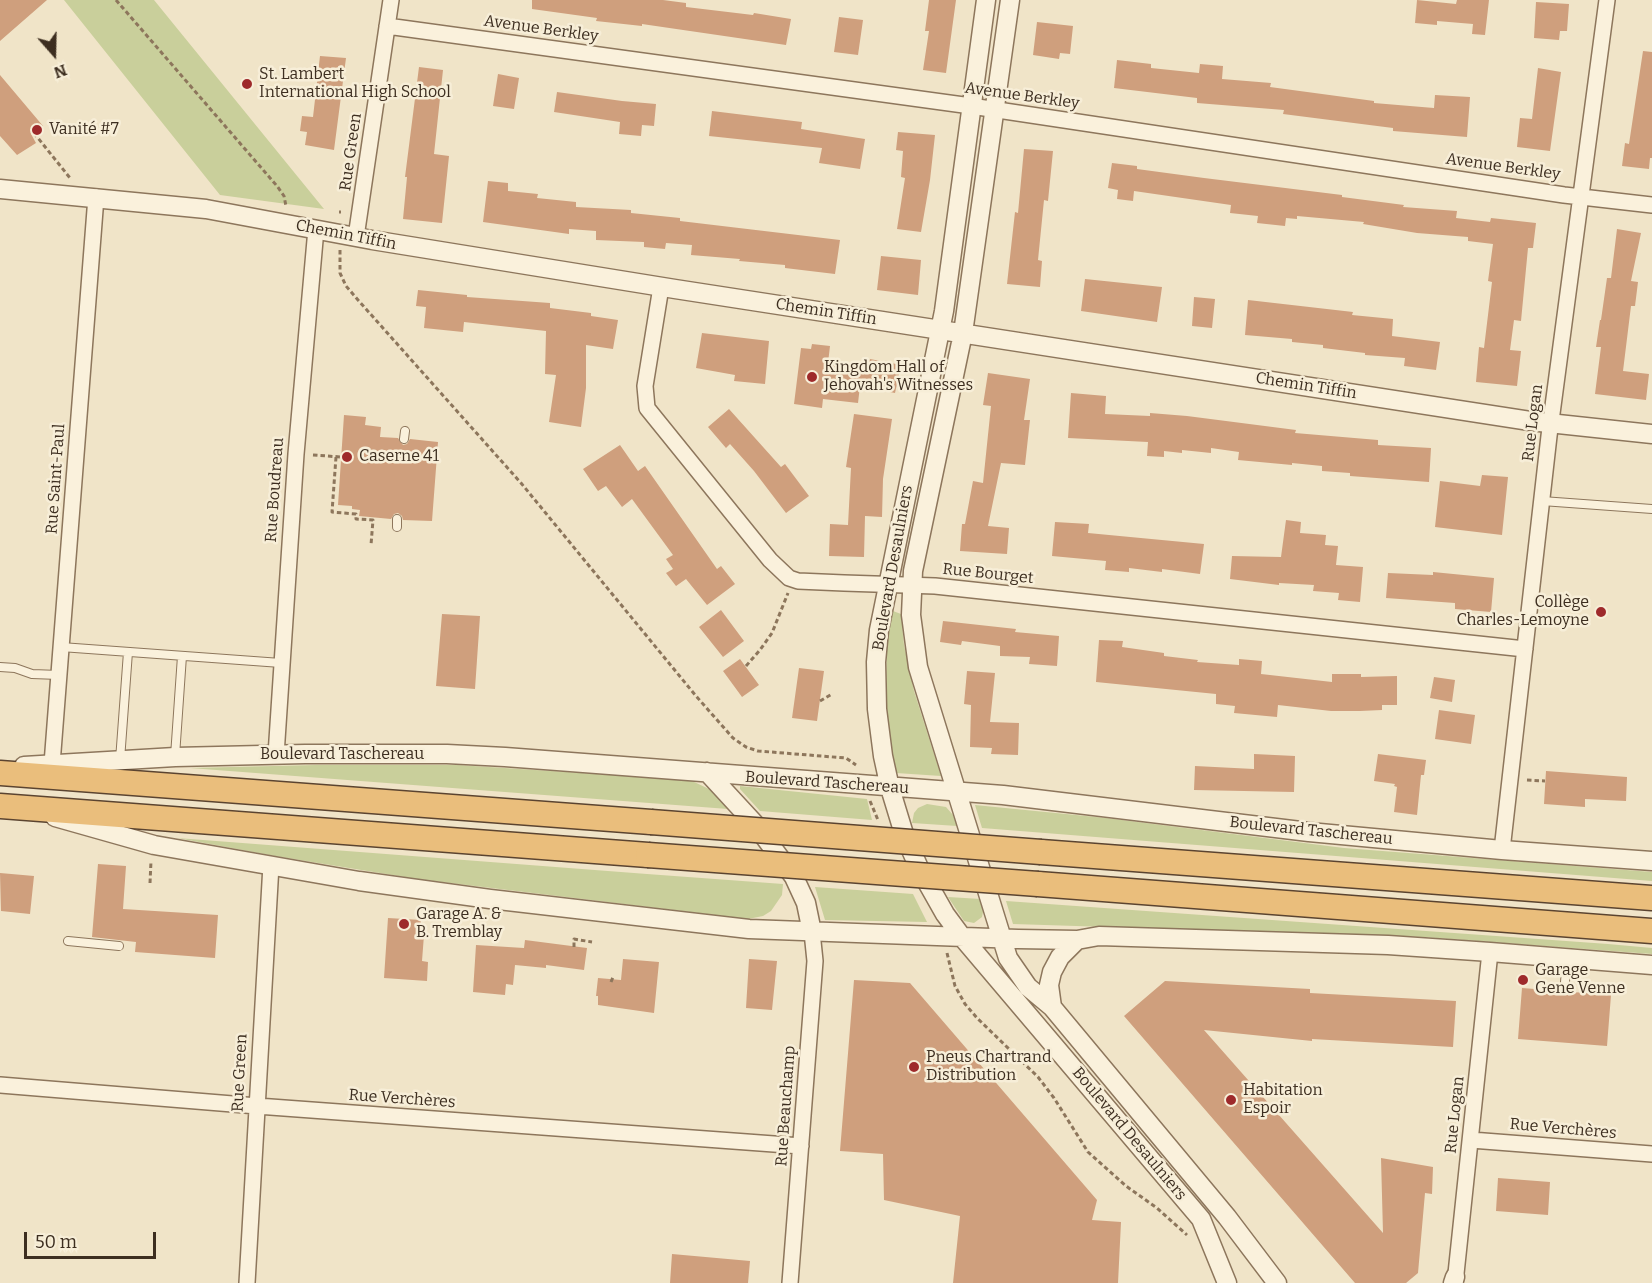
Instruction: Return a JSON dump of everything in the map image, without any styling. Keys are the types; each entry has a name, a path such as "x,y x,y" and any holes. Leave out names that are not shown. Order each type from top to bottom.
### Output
{"highway":[{"path":"0,772 1652,898"},
{"path":"9,806 1652,931"}],"street":[{"name":"Rue Green","path":"356,237 391,0"},
{"name":"Boulevard Desaulniers","path":"986,0 941,330 887,584 877,646 876,697 879,730 890,788 904,834 945,914 1201,1219 1227,1283"},
{"name":"Boulevard Desaulniers","path":"1010,0 963,333 915,558 912,585 912,634 918,667 1008,958 1021,979 1034,994 1052,1008 1227,1217 1278,1283"},
{"name":"Rue Logan","path":"1502,850 1551,424 1607,0"},
{"name":"Avenue Berkley","path":"387,26 971,106 1582,197 1652,205"},
{"name":"Chemin Tiffin","path":"0,189 206,208 356,237 661,287 1551,424 1652,434"},
{"name":"Rue Saint-Paul","path":"52,764 96,197"},
{"name":"Rue Boudreau","path":"276,755 296,454 316,229"},
{"path":"661,287 645,386 647,408 781,572 793,580"},
{"name":"Rue Bourget","path":"793,580 934,586 1525,649"},
{"name":"Boulevard Taschereau","path":"0,767 175,757 476,755 1027,798 1309,832 1652,861"},
{"path":"707,772 755,824 795,877 806,903 812,932"},
{"path":"9,806 154,846 271,866 461,895 707,925 812,932 962,937 1077,940 1110,937 1388,945 1652,966"},
{"name":"Rue Green","path":"247,1283 271,866"},
{"name":"Rue Beauchamp","path":"790,1283 815,961 812,932"},
{"path":"1052,1008 1049,985 1052,972 1060,957 1077,940"},
{"name":"Rue Logan","path":"1454,1281 1490,952"},
{"name":"Rue Verchères","path":"0,1085 801,1146"},
{"name":"Rue Verchères","path":"1471,1140 1652,1154"}],"lane":[{"path":"1542,501 1652,509"},
{"path":"61,647 281,663"},
{"path":"120,760 128,652"},
{"path":"175,757 182,656"},
{"path":"0,667 15,668 32,674 59,675"},
{"path":"68,941 119,946"},
{"path":"1565,982 1567,958"}],"path":[{"path":"116,0 277,186 284,196 286,206"},
{"path":"33,133 70,178"},
{"path":"340,253 340,273 346,286 521,483 696,696 734,738 758,751 846,758 860,771"},
{"path":"313,455 341,458"},
{"path":"336,457 332,512 356,514 356,519 373,520 371,545"},
{"path":"746,666 772,633 793,580"},
{"path":"820,700 832,694"},
{"path":"1527,780 1545,781"},
{"path":"150,883 152,855"},
{"path":"574,947 574,939 592,942"},
{"path":"947,950 956,986 965,1004 1038,1077 1088,1152 1126,1186 1185,1232 1189,1239"},
{"path":"611,982 613,977"}],"green space":[{"path":"64,0 154,0 324,209 220,195"},
{"path":"893,611 901,614 904,645 914,691 941,776 896,773 886,699 887,636"},
{"path":"458,765 690,780 709,789 728,809 190,768"},
{"path":"740,786 867,799 872,820 760,811 740,789"},
{"path":"927,804 946,807 953,815 957,826 912,823 914,813 918,808"},
{"path":"975,805 1106,818 1344,848 1652,872 1652,881 982,828"},
{"path":"177,838 783,884 782,895 771,911 763,916 748,919 417,879"},
{"path":"815,887 913,894 927,922 825,920"},
{"path":"948,897 981,899 982,917 974,923 964,921"},
{"path":"1006,901 1608,944 1652,948 1652,954 1424,937 1013,924"}],"building":[{"path":"0,0 47,0 0,41"},
{"path":"532,0 663,0 686,3 686,7 791,19 786,45 642,24 642,26 596,21 597,18 532,9"},
{"path":"929,0 956,0 946,73 923,70 929,31 925,31"},
{"path":"1417,0 1456,4 1457,0 1489,0 1485,35 1472,34 1473,24 1437,21 1437,25 1415,23"},
{"path":"1536,2 1569,4 1567,31 1560,31 1559,40 1534,38"},
{"path":"839,17 863,20 858,55 834,52"},
{"path":"1037,22 1073,26 1070,54 1060,53 1059,59 1033,55"},
{"path":"1643,51 1652,52 1652,158 1650,158 1649,169 1622,166 1625,143 1629,144"},
{"path":"320,56 346,58 334,150 305,145 307,132 300,131 302,116 313,117"},
{"path":"1117,60 1151,64 1151,68 1199,73 1200,64 1223,66 1222,79 1271,83 1270,87 1374,101 1374,103 1434,108 1435,95 1470,97 1467,137 1393,131 1393,128 1283,114 1284,110 1197,103 1197,98 1114,88"},
{"path":"419,67 443,70 434,154 449,156 442,223 403,219 407,177 405,177"},
{"path":"1538,68 1561,72 1550,151 1517,147 1520,118 1532,119"},
{"path":"498,74 519,78 514,109 493,106"},
{"path":"0,75 43,126 31,134 36,143 17,155 0,136"},
{"path":"557,92 656,104 654,126 642,125 641,136 619,134 620,122 554,112"},
{"path":"712,111 802,122 801,129 865,139 860,169 819,163 822,148 709,136"},
{"path":"898,132 935,135 921,232 897,229 905,178 901,177 903,151 896,150"},
{"path":"1024,149 1053,151 1048,201 1044,200 1038,260 1042,261 1040,287 1007,284 1015,212 1018,213"},
{"path":"1112,163 1137,166 1137,169 1342,195 1342,197 1404,205 1403,207 1457,211 1456,218 1490,222 1491,218 1536,223 1533,248 1528,248 1521,321 1514,320 1510,350 1521,351 1517,386 1476,382 1479,347 1484,348 1492,282 1488,281 1493,244 1468,241 1468,237 1417,233 1363,224 1364,222 1297,216 1297,219 1286,218 1285,226 1257,223 1258,216 1230,213 1231,205 1134,191 1133,201 1117,199 1118,190 1108,188"},
{"path":"488,181 508,183 508,191 538,194 537,198 576,202 576,207 631,210 631,213 680,218 680,221 840,240 835,274 785,268 785,265 739,261 740,259 691,255 692,245 666,243 665,249 644,247 644,242 596,240 596,231 569,229 569,234 483,222"},
{"path":"1617,229 1641,233 1631,281 1638,282 1635,306 1631,306 1623,371 1649,374 1646,400 1595,394 1601,347 1596,347 1607,278 1611,278"},
{"path":"881,256 921,260 918,295 877,290"},
{"path":"1085,279 1162,287 1157,322 1081,311"},
{"path":"418,290 467,295 467,297 550,303 550,308 591,313 591,316 618,320 613,349 586,345 586,388 581,427 549,422 556,375 545,374 546,331 464,322 463,332 424,328 426,307 416,306"},
{"path":"1194,297 1215,299 1212,328 1192,326"},
{"path":"1248,300 1393,319 1392,336 1440,342 1436,370 1404,366 1405,358 1365,355 1365,353 1323,348 1323,345 1292,342 1292,339 1245,335"},
{"path":"702,333 769,341 765,384 734,381 735,375 696,368"},
{"path":"812,344 830,346 828,363 868,368 870,359 901,365 895,393 860,386 858,403 823,399 822,408 794,404 801,348 811,349"},
{"path":"988,373 1030,379 1024,420 1030,420 1025,465 1001,463 988,526 1009,528 1007,554 960,551 962,524 965,524 973,481 983,483 991,406 983,405"},
{"path":"1071,393 1106,396 1105,414 1150,416 1150,413 1187,416 1296,430 1295,433 1378,440 1378,445 1431,448 1429,482 1350,476 1350,473 1322,471 1322,466 1238,460 1239,452 1211,448 1211,453 1182,450 1182,453 1164,451 1164,457 1147,456 1148,442 1068,438"},
{"path":"729,409 781,467 785,464 809,496 786,513 730,444 726,448 708,427"},
{"path":"854,414 892,419 883,479 882,517 865,516 864,557 829,556 830,524 848,525 851,468 846,467"},
{"path":"344,415 366,417 365,425 381,427 380,437 398,438 403,445 407,444 410,439 438,442 432,521 403,520 398,513 394,514 391,519 359,516 360,510 352,509 352,506 338,505"},
{"path":"620,445 638,471 645,466 717,569 721,566 735,584 707,605 686,579 676,586 666,573 673,569 666,559 673,555 632,499 622,507 606,486 598,491 583,469"},
{"path":"1482,475 1508,477 1502,535 1435,527 1440,481 1480,486"},
{"path":"1286,520 1301,522 1300,533 1326,535 1325,545 1338,546 1336,565 1363,567 1360,602 1338,600 1339,593 1313,591 1314,585 1279,583 1279,585 1230,579 1232,556 1281,557"},
{"path":"1055,522 1089,524 1088,533 1204,544 1200,574 1162,569 1162,572 1129,568 1129,572 1105,570 1106,561 1052,556"},
{"path":"1433,572 1494,578 1491,612 1455,609 1455,603 1386,598 1388,573 1433,575"},
{"path":"721,610 744,641 723,657 699,627"},
{"path":"442,614 480,616 475,689 436,686"},
{"path":"943,621 1059,636 1057,666 1029,664 1030,657 1000,656 1000,646 962,641 961,645 940,642"},
{"path":"1099,640 1123,641 1122,647 1164,653 1164,656 1198,660 1197,662 1239,665 1239,659 1262,661 1261,674 1332,682 1332,674 1361,674 1361,677 1397,676 1397,705 1382,705 1382,710 1331,711 1278,705 1277,717 1234,713 1235,706 1216,704 1216,694 1096,682"},
{"path":"740,659 759,685 742,697 723,671"},
{"path":"799,668 824,671 817,721 792,718"},
{"path":"967,671 995,673 990,722 1019,723 1018,755 991,754 992,748 970,747 971,705 964,704"},
{"path":"1434,677 1455,680 1452,702 1430,698"},
{"path":"1439,710 1475,715 1471,744 1435,739"},
{"path":"1254,754 1295,756 1294,792 1194,790 1195,766 1254,769"},
{"path":"1378,754 1426,760 1424,775 1421,775 1417,815 1394,812 1397,787 1394,786 1395,784 1374,781"},
{"path":"1546,771 1627,777 1626,801 1585,799 1585,807 1544,804"},
{"path":"98,864 126,866 123,909 218,915 215,958 135,952 136,942 92,937"},
{"path":"0,873 34,876 30,914 1,911"},
{"path":"388,918 421,920 420,935 424,935 422,961 428,962 427,981 384,978"},
{"path":"525,940 587,948 584,970 546,965 546,968 515,965 513,985 506,984 505,995 473,992 476,945 524,948"},
{"path":"623,959 659,962 654,1013 598,1005 598,996 596,996 598,978 621,980"},
{"path":"749,959 777,961 772,1010 746,1008"},
{"name":"Pneus Chartrand Distribution","path":"854,980 910,983 1097,1200 1092,1220 1121,1222 1118,1283 953,1283 960,1216 884,1200 883,1154 840,1151"},
{"name":"Habitation Espoir","path":"1165,981 1310,989 1310,993 1456,1001 1453,1047 1312,1039 1312,1041 1204,1030 1383,1233 1381,1158 1433,1167 1432,1194 1425,1193 1418,1273 1406,1283 1355,1283 1124,1016"},
{"path":"1522,988 1611,995 1607,1046 1518,1039"},
{"path":"1498,1178 1550,1182 1548,1215 1496,1211"},
{"path":"672,1254 750,1261 748,1283 670,1283"}],"place":[{"name":"St. Lambert International High School","path":"247,84"},
{"name":"Vanité #7","path":"37,130"},
{"name":"Kingdom Hall of Jehovah's Witnesses","path":"812,377"},
{"name":"Caserne 41","path":"347,457"},
{"name":"Collège Charles-Lemoyne","path":"1601,612"},
{"name":"Garage A. & B. Tremblay","path":"404,924"},
{"name":"Garage Gene Venne","path":"1523,980"},
{"name":"Pneus Chartrand Distribution","path":"914,1067"},
{"name":"Habitation Espoir","path":"1231,1100"}]}
